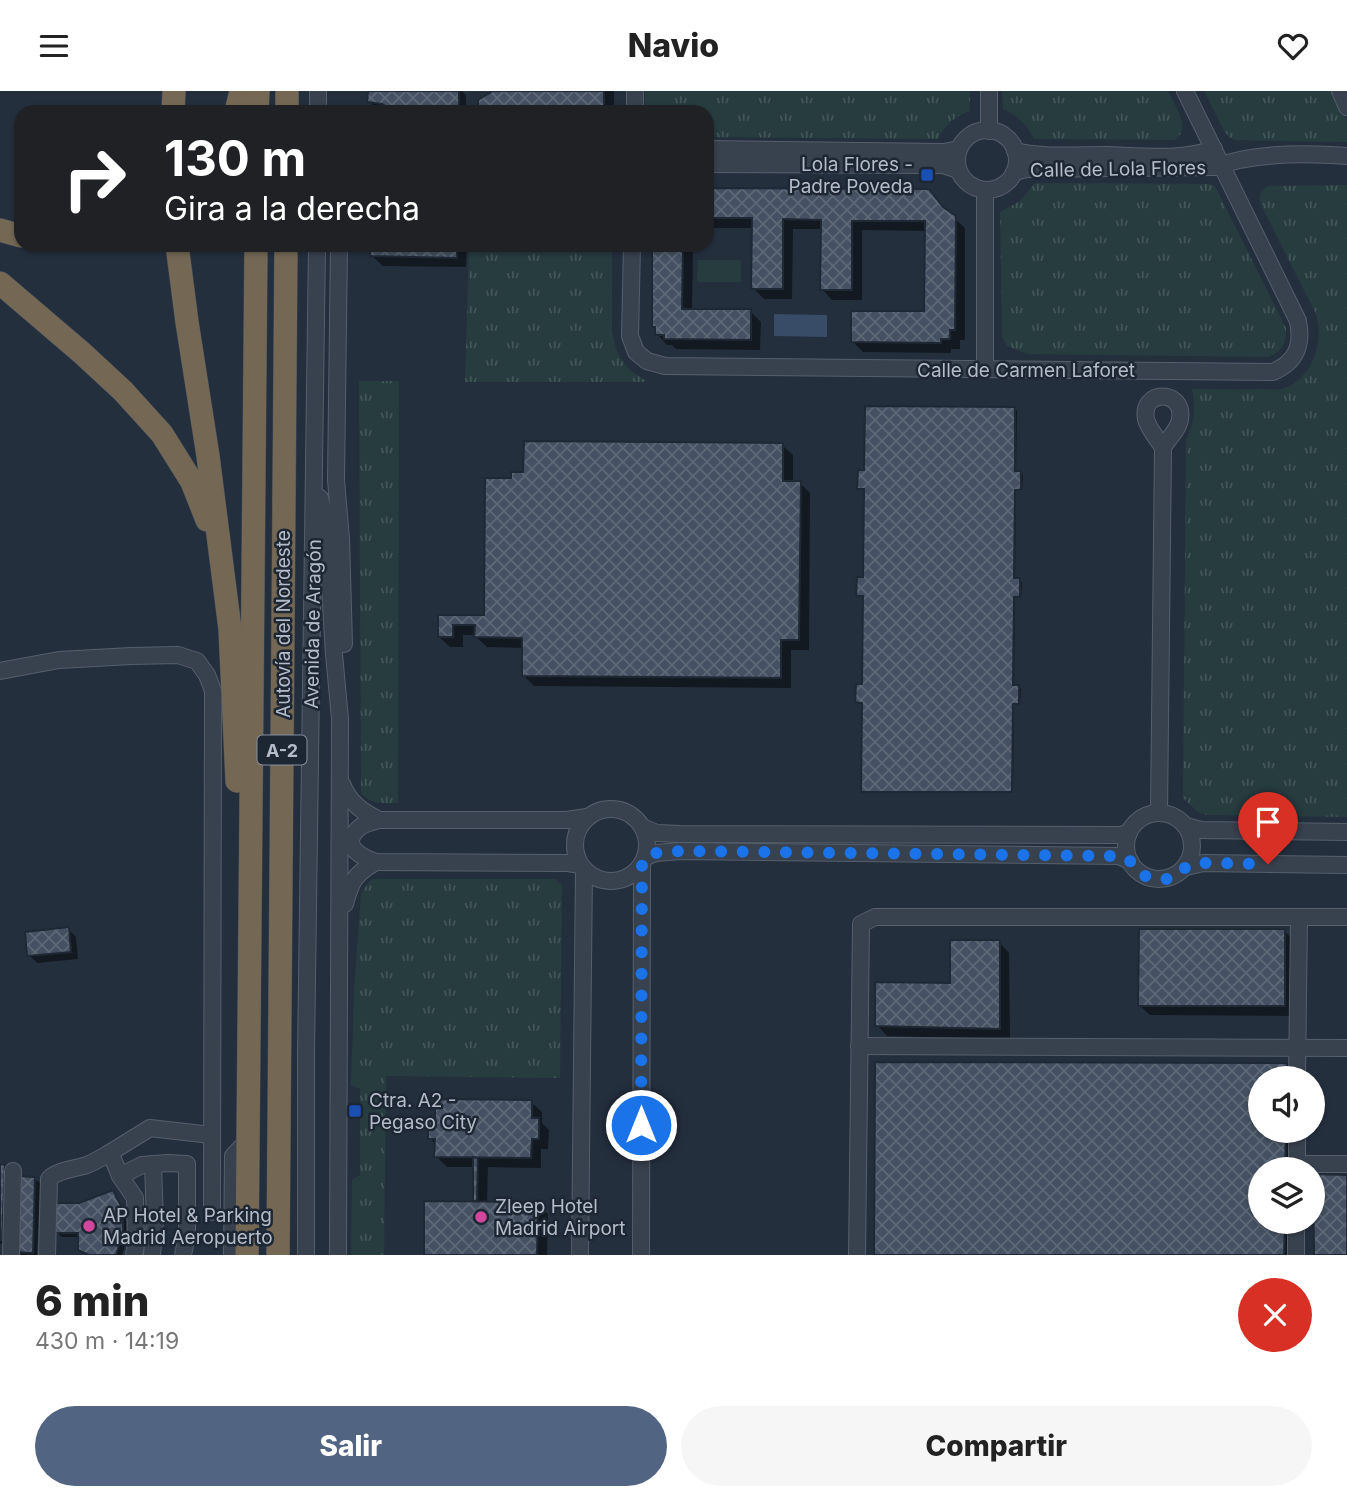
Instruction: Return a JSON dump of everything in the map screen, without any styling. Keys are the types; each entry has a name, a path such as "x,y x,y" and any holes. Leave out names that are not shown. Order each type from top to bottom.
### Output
{"highway":[{"path":"178,252 230,629 249,1054"},
{"name":"Autovía del Nordeste","path":"247,1255 256,252"},
{"name":"Autovía del Nordeste","path":"278,1255 286,252"},
{"path":"0,283 123,391 162,434 192,482 209,524 230,629"}],"street":[{"path":"989,91 989,131"},
{"name":"Calle de Carmen Laforet","path":"632,252 630,336 636,352 647,361 665,366 1273,372 1285,367 1299,346 1301,335 1297,321 1185,91"},
{"path":"1340,91 1347,107"},
{"path":"989,131 998,133 1011,143 1015,151 1016,165 1009,180 1003,185 985,190 966,182 957,163 959,149 968,137 989,131"},
{"path":"714,149 944,152 959,149"},
{"name":"Calle de Lola Flores","path":"1015,151 1036,155 1155,156 1204,153 1214,149"},
{"name":"Calle de Lola Flores","path":"1014,172 1027,169 1216,167 1279,155 1347,156"},
{"path":"714,164 943,165 958,170"},
{"path":"985,190 985,369"},
{"name":"Avenida de Aragón","path":"306,1255 306,1054 317,252"},
{"name":"Avenida de Aragón","path":"339,252 336,480 341,539 344,653 340,719"},
{"path":"1159,813 1163,447"},
{"path":"315,476 326,522 340,719 338,1255"},
{"path":"0,671 59,660 178,655 197,661 207,675 214,702 212,1212"},
{"path":"341,781 347,797 360,811 379,820"},
{"path":"640,1255 644,860 646,837 636,818 627,812 606,808 587,817 578,827 574,839 575,853 582,867 593,877 603,881 625,878 635,872 644,860 656,853 680,851 1119,856 1130,861"},
{"path":"1159,813 1178,819 1186,826 1192,846 1186,867 1167,879 1145,876 1136,870 1127,852 1127,842 1129,833 1141,819 1159,813"},
{"path":"582,867 568,863 376,862 355,852 352,842 353,834 358,828 379,820 567,820 587,817"},
{"path":"1186,826 1202,830 1347,832"},
{"path":"642,827 657,833 680,834 1129,833"},
{"path":"340,920 352,881 376,862"},
{"path":"1186,867 1203,863 1347,865"},
{"path":"580,1255 582,867"},
{"path":"857,1255 861,924 875,917 1347,917"},
{"path":"1297,1066 1299,917"},
{"path":"859,1046 1347,1048"},
{"path":"47,1255 49,1179 54,1174 91,1163 150,1128 211,1135"},
{"path":"232,1255 233,1156 248,1140"},
{"path":"108,1154 135,1198 134,1255"},
{"path":"152,1255 155,1222 153,1164"},
{"path":"120,1175 142,1165 187,1164 187,1235 183,1255"},
{"path":"1325,1165 1347,1164"},
{"path":"11,1255 13,1171"},
{"path":"1296,1234 1296,1255"}],"green space":[{"path":"645,91 970,91 970,111 951,122 938,139 714,137 714,105 645,105"},
{"path":"1002,91 1168,91 1180,117 1182,129 1175,140 1034,139 1021,121 1003,109"},
{"path":"1204,91 1332,91 1347,120 1347,142 1235,140 1224,131"},
{"path":"1035,183 1215,186 1286,328 1283,346 1268,357 1027,354 1007,346 1002,337 1000,212 1020,201"},
{"path":"1347,185 1347,817 1207,815 1198,812 1183,798 1186,440 1194,415 1192,389 1280,389 1295,382 1310,366 1319,335 1316,314 1261,205 1260,196 1268,186"},
{"path":"469,252 612,252 614,340 622,360 646,382 465,382"},
{"path":"698,260 741,260 741,282 697,282"},
{"path":"359,381 399,381 398,803 373,801 361,793"},
{"path":"374,879 555,879 562,885 560,1078 386,1076 384,1255 351,1255 352,1180 360,1175 360,1089 351,1085 354,992 361,893"}],"water":[{"path":"774,314 827,315 827,337 774,336"}],"building":[{"path":"368,91 459,91 459,105 384,105 367,102"},
{"path":"493,91 604,91 604,105 478,105 478,100"},
{"path":"714,188 929,189 943,207 956,216 955,330 950,330 950,339 941,339 941,343 851,342 851,311 924,311 925,221 852,221 852,290 820,290 821,220 783,219 783,289 751,289 752,218 714,218"},
{"path":"370,252 457,252 457,258 370,256"},
{"path":"652,252 683,252 682,309 751,309 751,340 664,339 664,335 655,335 655,327 652,327"},
{"path":"865,406 1015,407 1015,471 1021,471 1021,490 1015,490 1014,578 1020,578 1020,597 1014,597 1013,685 1019,685 1019,704 1013,704 1012,792 861,792 862,703 855,702 856,684 862,684 863,596 856,596 857,577 863,577 864,489 857,489 858,470 864,470"},
{"path":"524,441 783,443 783,481 801,481 799,640 781,640 781,678 522,676 522,638 474,637 475,625 453,625 453,637 438,637 438,615 484,615 485,478 511,478 511,472 523,472"},
{"path":"69,927 71,952 27,956 25,932"},
{"path":"1139,929 1285,929 1285,1006 1138,1006"},
{"path":"950,940 1000,940 1000,1029 875,1026 875,982 950,983"},
{"path":"875,1062 1287,1063 1287,1066 1248,1066 1248,1143 1286,1143 1285,1157 1248,1157 1248,1234 1285,1234 1284,1255 874,1255"},
{"path":"435,1099 532,1100 532,1118 539,1118 539,1139 532,1139 531,1158 434,1157 435,1139 428,1139 428,1116 435,1117"},
{"path":"473,1157 478,1158 477,1201 473,1201"},
{"path":"0,1164 5,1165 2,1240 0,1240"},
{"path":"1325,1174 1347,1175 1347,1255 1314,1255 1314,1234 1325,1234"},
{"path":"18,1176 35,1177 33,1253 16,1252"},
{"name":"AP Hotel & Parking Madrid Aeropuerto","path":"113,1190 122,1208 123,1220 123,1232 116,1255 89,1255 78,1250 78,1233 55,1233 56,1203 79,1203"},
{"name":"Zleep Hotel Madrid Airport","path":"424,1201 538,1202 537,1255 424,1255"}],"place":[{"name":"Lola Flores - Padre Poveda","path":"927,175"},
{"name":"Ctra. A2 - Pegaso City","path":"355,1111"},
{"name":"Zleep Hotel Madrid Airport","path":"481,1217"},
{"name":"AP Hotel & Parking Madrid Aeropuerto","path":"89,1226"}],"route":[{"path":"641,1125 642,863 645,857 680,851 1119,856 1130,861 1136,870 1145,876 1156,879 1167,879 1186,867 1203,863 1268,864"}]}
